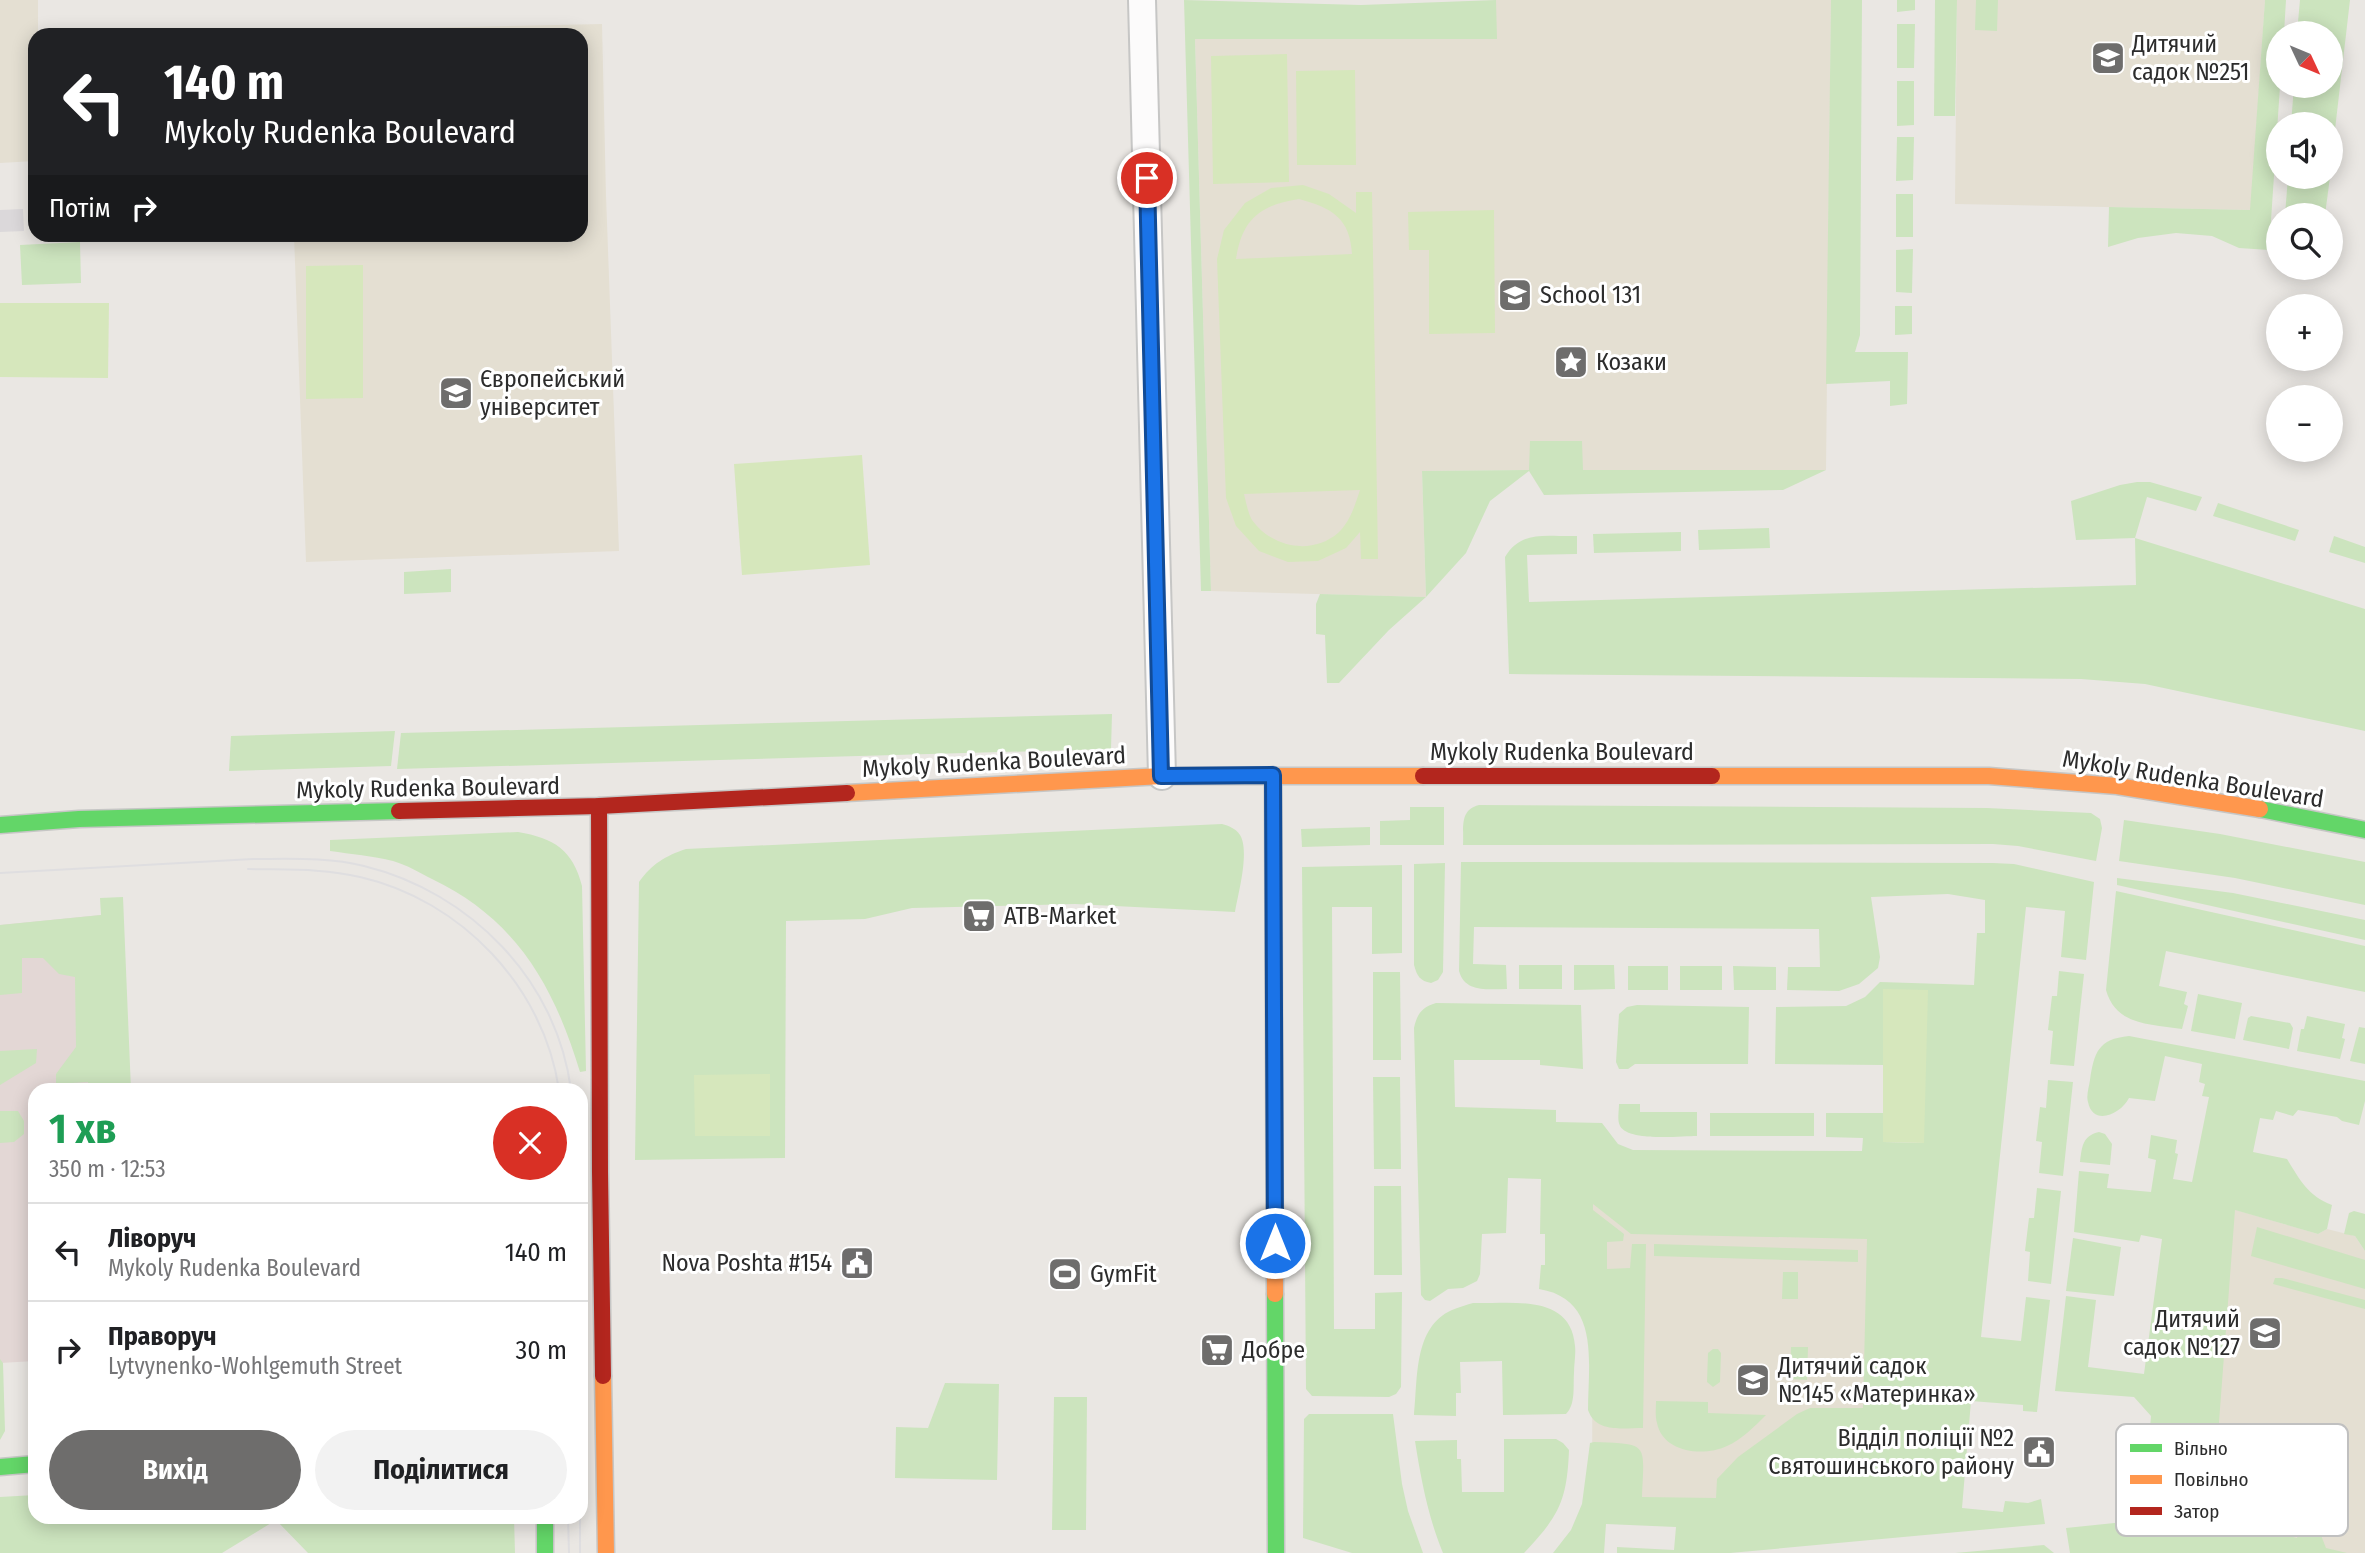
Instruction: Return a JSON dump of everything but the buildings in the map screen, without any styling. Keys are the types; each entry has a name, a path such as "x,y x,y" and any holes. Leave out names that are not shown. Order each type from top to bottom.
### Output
{"street":[{"path":"1142,0 1161,776"},
{"path":"1273,775 1276,1553"},
{"name":"Mykoly Rudenka Boulevard","path":"0,825 79,819 599,806 1161,776 1989,776 2117,786 2228,802 2365,830"},
{"path":"599,806 600,1172 606,1553"},
{"path":"0,1468 28,1465"},
{"path":"545,1524 545,1553"}],"shaded area":[{"path":"0,0 38,0 38,28 28,28 28,161 0,163"},
{"name":"School 131","path":"1496,0 1831,0 1826,470 1582,470 1530,441 1530,470 1422,471 1426,597 1211,591 1195,38 1496,39"},
{"name":"Дитячий садок №251","path":"1957,0 2265,0 2251,210 1955,204"},
{"name":"Європейський університет","path":"602,24 619,551 306,562 294,242 588,242 588,28 421,28"},
{"path":"23,209 24,231 0,232 0,210"},
{"path":"101,915 109,1083 28,1083 28,1361 0,1363 0,925"},
{"name":"Дитячий садок №145 «Материнка»","path":"1593,1176 1919,1185 1908,1511 1592,1510"},
{"name":"Дитячий садок №127","path":"2175,1192 2318,1234 2327,1229 2355,1236 2365,1251 2365,1553 2291,1553 2274,1536 2348,1536 2348,1424 2159,1424 2151,1416"}],"green space":[{"path":"1184,0 1361,5 1496,0 1497,39 1195,39 1211,591 1201,591"},
{"path":"1831,0 1862,0 1860,335 1855,352 1908,352 1907,404 1890,406 1890,381 1826,384"},
{"path":"1897,0 1915,0 1915,10 1897,12"},
{"path":"1935,0 1957,0 1955,116 1934,116"},
{"path":"1976,0 1998,0 1997,31 1975,30"},
{"path":"2265,0 2286,0 2285,21 2266,21 2266,98 2279,98 2278,112 2266,112 2266,189 2273,189 2272,203 2266,203 2266,250 2239,248 2212,236 2176,233 2138,238 2108,247 2109,207 2250,210"},
{"path":"2300,0 2350,0 2343,60 2343,21 2298,21"},
{"path":"1897,24 1915,24 1914,68 1897,68"},
{"path":"1287,54 1289,182 1213,184 1211,56"},
{"path":"1355,70 1356,165 1297,165 1296,71"},
{"path":"1897,81 1914,81 1914,125 1897,126"},
{"path":"2293,98 2339,98 2337,112 2292,112"},
{"path":"1897,137 1914,137 1913,180 1896,181"},
{"path":"1303,185 1329,194 1356,213 1356,192 1372,192 1378,559 1361,559 1360,532 1346,548 1318,561 1288,562 1259,551 1236,526 1226,498 1217,259 1224,230 1245,203 1271,188","holes":["1299,199 1321,206 1337,216 1348,231 1352,254 1236,259 1243,234 1255,216 1274,205","1360,490 1349,519 1342,529 1327,540 1304,546 1280,542 1260,529 1252,520 1244,494"]},
{"path":"2287,189 2328,189 2327,203 2286,203"},
{"path":"1896,194 1913,194 1913,237 1896,237"},
{"path":"1494,210 1495,333 1429,334 1429,250 1409,250 1408,212"},
{"path":"80,242 81,283 22,285 20,245"},
{"path":"1913,249 1912,293 1896,292 1896,250"},
{"path":"363,265 363,398 306,399 306,266"},
{"path":"0,303 109,303 108,378 0,377"},
{"path":"1895,306 1912,306 1912,334 1895,335"},
{"path":"1530,441 1582,441 1583,470 1826,470 1783,490 1544,495 1529,471 1490,501 1466,553 1426,597 1422,471 1529,470"},
{"path":"862,455 870,565 742,575 734,464"},
{"path":"2137,482 2150,482 2202,497 2196,511 2147,497 2135,538 2076,540 2071,501"},
{"path":"2218,503 2299,530 2295,541 2213,516"},
{"path":"1769,528 1770,548 1699,550 1698,530"},
{"path":"1681,532 1681,551 1594,553 1593,534"},
{"path":"1536,536 1577,536 1577,554 1527,555 1529,602 2136,585 2135,538 2365,609 2365,731 2145,684 2081,679 1509,674 1505,557 1519,542"},
{"path":"2334,536 2365,547 2365,563 2329,552"},
{"path":"451,569 451,592 404,594 404,572"},
{"path":"1320,594 1426,597 1389,630 1339,683 1327,683 1325,635 1316,634 1316,604"},
{"path":"1112,714 1111,749 397,769 401,733"},
{"path":"395,731 391,766 229,771 231,736"},
{"path":"1479,805 1987,808 2091,813 2100,819 2102,828 2096,861 1993,844 1463,845 1465,815"},
{"path":"1410,807 1444,807 1444,845 1380,845 1380,821 1410,820"},
{"path":"2124,820 2220,834 2365,862 2365,905 2235,878 2119,861"},
{"path":"1222,824 1236,831 1243,842 1242,873 1235,912 1075,904 912,908 865,919 786,921 785,1158 635,1160 639,882 654,865 665,858 686,849"},
{"path":"1370,827 1370,845 1302,847 1301,829"},
{"path":"518,832 542,838 560,848 573,863 582,886 586,1071 580,1072 558,1011 528,958 487,914 461,895 403,865 378,858 330,851 330,840"},
{"path":"1461,862 1993,863 2014,864 2094,882 2086,960 2061,957 2065,911 2026,907 1981,1337 2021,1341 2026,1297 2050,1300 2037,1412 2023,1411 2023,1405 1971,1401 1962,1508 2003,1512 2005,1501 2028,1503 2041,1499 2045,1524 1730,1553 1617,1553 1617,1547 1674,1550 1676,1527 1606,1524 1604,1553 1553,1553 1571,1530 1582,1504 1590,1443 1625,1444 1640,1450 1643,1466 1642,1497 1716,1498 1717,1479 1738,1457 1797,1414 1810,1408 1863,1408 1867,1239 1631,1234 1593,1204 1593,1210 1624,1234 1623,1241 1607,1242 1607,1269 1630,1268 1632,1244 1646,1244 1643,1428 1611,1428 1597,1423 1588,1410 1589,1354 1582,1319 1573,1306 1559,1295 1539,1289 1541,1265 1545,1265 1545,1234 1540,1234 1541,1179 1508,1178 1506,1233 1482,1234 1480,1274 1477,1281 1463,1288 1448,1289 1430,1301 1421,1295 1414,1028 1419,1015 1436,1003 1581,1005 1583,1069 1540,1065 1540,1060 1454,1060 1455,1107 1556,1110 1556,1122 1602,1123 1618,1144 1633,1150 1862,1151 1863,1138 1826,1137 1826,1113 1883,1113 1883,1142 1923,1143 1883,990 1883,1065 1775,1064 1776,1007 1846,1006 1865,997 1880,982 1974,985 1977,933 1985,933 1985,900 1948,894 1871,897 1880,957 1878,968 1859,984 1839,991 1787,990 1788,967 1820,967 1819,929 1474,927 1473,964 1506,965 1507,989 1485,989 1466,983 1459,971"},
{"path":"1445,863 1443,972 1438,980 1431,983 1420,977 1414,965 1414,864"},
{"path":"1402,865 1402,953 1372,954 1372,907 1332,907 1334,1329 1375,1329 1375,1293 1402,1292 1401,1387 1396,1394 1389,1397 1312,1396 1306,1389 1302,867"},
{"path":"2117,878 2233,893 2365,920 2365,940 2117,885"},
{"path":"2116,891 2365,946 2365,992 2166,951 2159,986 2187,992 2184,1004 2188,1006 2182,1029 2147,1024 2126,1017 2111,1002 2106,990"},
{"path":"123,897 131,1083 56,1083 56,1074 76,1047 75,977 59,974 43,958 22,958 22,993 0,995 0,925 101,915 100,898"},
{"path":"1519,965 1562,965 1562,989 1519,989"},
{"path":"1574,965 1614,965 1615,989 1574,990"},
{"path":"1628,966 1668,966 1668,990 1628,990"},
{"path":"1680,966 1722,966 1722,990 1680,990"},
{"path":"1733,966 1776,967 1776,990 1734,990"},
{"path":"2059,971 2084,974 2074,1066 2050,1064 2053,1031 2048,1030 2052,996 2057,996"},
{"path":"1373,972 1400,972 1401,1060 1373,1060"},
{"path":"1883,989 1928,990 1924,1143 1883,1142"},
{"path":"2198,994 2242,1003 2235,1039 2191,1031"},
{"path":"1627,1007 1749,1007 1748,1064 1635,1064 1628,1069 1619,1069 1616,1062 1619,1014"},
{"path":"2251,1016 2290,1023 2293,1028 2289,1049 2243,1040 2248,1018"},
{"path":"2307,1016 2345,1024 2342,1038 2345,1039 2340,1059 2297,1051 2301,1029 2304,1029"},
{"path":"2359,1027 2365,1028 2365,1064 2350,1061"},
{"path":"2129,1036 2365,1081 2365,1101 2359,1125 2337,1117 2298,1110 2293,1116 2276,1111 2273,1120 2260,1118 2253,1152 2287,1159 2311,1192 2332,1205 2327,1229 2318,1234 2235,1210 2219,1424 2150,1424 2151,1416 2134,1397 2055,1391 2066,1296 2096,1300 2088,1367 2144,1374 2162,1239 2141,1235 2139,1242 2074,1232 2079,1171 2109,1174 2107,1188 2151,1192 2156,1160 2148,1158 2151,1135 2177,1140 2175,1153 2178,1154 2173,1179 2192,1182 2209,1097 2202,1096 2205,1084 2199,1082 2202,1064 2165,1056 2155,1101 2129,1098 2114,1113 2101,1116 2095,1114 2087,1097 2096,1055 2104,1044"},
{"path":"37,1049 36,1063 0,1085 0,1051"},
{"path":"770,1074 770,1136 695,1136 694,1075"},
{"path":"1373,1077 1400,1077 1401,1169 1374,1169"},
{"path":"2048,1080 2073,1082 2063,1176 2039,1173 2042,1142 2036,1141 2040,1107 2046,1108"},
{"path":"1619,1104 1640,1104 1640,1112 1697,1112 1697,1136 1644,1136 1625,1131 1619,1124"},
{"path":"0,1111 18,1111 24,1121 24,1134 14,1142 0,1143"},
{"path":"1710,1113 1814,1113 1814,1136 1710,1136"},
{"path":"2099,1132 2105,1134 2112,1144 2110,1165 2080,1162 2086,1139"},
{"path":"1374,1186 1401,1186 1402,1275 1374,1275"},
{"path":"2037,1188 2061,1191 2051,1284 2028,1281 2030,1252 2025,1251 2029,1218 2034,1218"},
{"path":"2354,1211 2365,1214 2365,1251 2355,1236 2344,1234 2349,1213"},
{"path":"2257,1227 2365,1260 2365,1289 2251,1256"},
{"path":"2073,1238 2121,1247 2114,1296 2066,1291"},
{"path":"1654,1244 1858,1250 1858,1262 1654,1256"},
{"path":"1783,1272 1798,1272 1798,1299 1782,1299"},
{"path":"2275,1278 2365,1300 2365,1309 2273,1284"},
{"path":"1473,1303 1537,1305 1551,1309 1563,1317 1571,1329 1575,1349 1573,1400 1566,1414 1503,1415 1502,1361 1460,1362 1461,1393 1456,1393 1456,1416 1414,1415 1417,1371 1424,1341 1430,1329 1439,1318 1452,1310"},
{"path":"1791,1347 1808,1347 1807,1380 1790,1379"},
{"path":"1718,1349 1721,1353 1720,1382 1713,1387 1707,1382 1708,1353"},
{"path":"0,1359 3,1363 5,1431 0,1440"},
{"path":"945,1383 999,1384 997,1480 895,1478 896,1427 928,1428"},
{"path":"1054,1397 1087,1397 1086,1530 1052,1530"},
{"path":"1656,1401 1708,1402 1708,1413 1766,1415 1732,1443 1707,1451 1686,1450 1667,1441 1661,1433 1656,1420"},
{"path":"1309,1414 1393,1414 1402,1484 1408,1511 1423,1553 1352,1553 1303,1538 1304,1419"},
{"path":"1504,1439 1556,1439 1569,1450 1566,1482 1559,1507 1546,1528 1524,1553 1443,1553 1426,1498 1415,1441 1457,1440 1457,1459 1461,1459 1462,1492 1504,1492"},
{"path":"28,1495 28,1524 269,1524 222,1553 0,1553 0,1497"},
{"path":"2116,1523 2116,1536 2321,1536 2326,1548 2347,1553 2070,1553 2066,1528"},
{"path":"280,1524 514,1524 515,1553 308,1553"},
{"path":"2044,1545 2054,1553 1955,1553"}],"tram line":[{"path":"0,873 295,859 351,863 403,879 439,897 472,919 502,946 527,978 548,1012 562,1050 569,1083"},
{"path":"248,869 318,871 360,877 397,889 432,906 463,927 492,954 516,983 536,1016 550,1052 557,1083"},
{"path":"568,1524 569,1553"},
{"path":"580,1524 580,1553"}],"traffic: fast":[{"path":"2260,809 2365,830"},
{"path":"0,825 79,819 399,811"},
{"path":"1275,1294 1276,1553"},
{"path":"0,1467 28,1465"},
{"path":"545,1524 545,1553"}],"traffic: slow":[{"path":"1273,775 1275,1294"},
{"path":"847,793 1162,776 1423,776"},
{"path":"1712,776 1989,776 2117,786 2260,809"},
{"path":"603,1376 606,1553"}],"traffic: jam":[{"path":"1423,776 1712,776"},
{"path":"399,811 599,806 847,793"},
{"path":"599,806 603,1376"}],"place":[{"name":"Дитячий садок №251","path":"2108,58"},
{"name":"School 131","path":"1515,295"},
{"name":"Козаки","path":"1571,362"},
{"name":"Європейський університет","path":"456,393"},
{"name":"ATB-Market","path":"979,916"},
{"name":"Nova Poshta #154","path":"857,1263"},
{"name":"GymFit","path":"1065,1274"},
{"name":"Дитячий садок №127","path":"2265,1333"},
{"name":"Добре","path":"1217,1350"},
{"name":"Дитячий садок №145 «Материнка»","path":"1753,1380"},
{"name":"Відділ поліції №2 Святошинського району","path":"2039,1452"}],"route":[{"path":"1147,178 1161,776 1273,775 1275,1243"}]}
